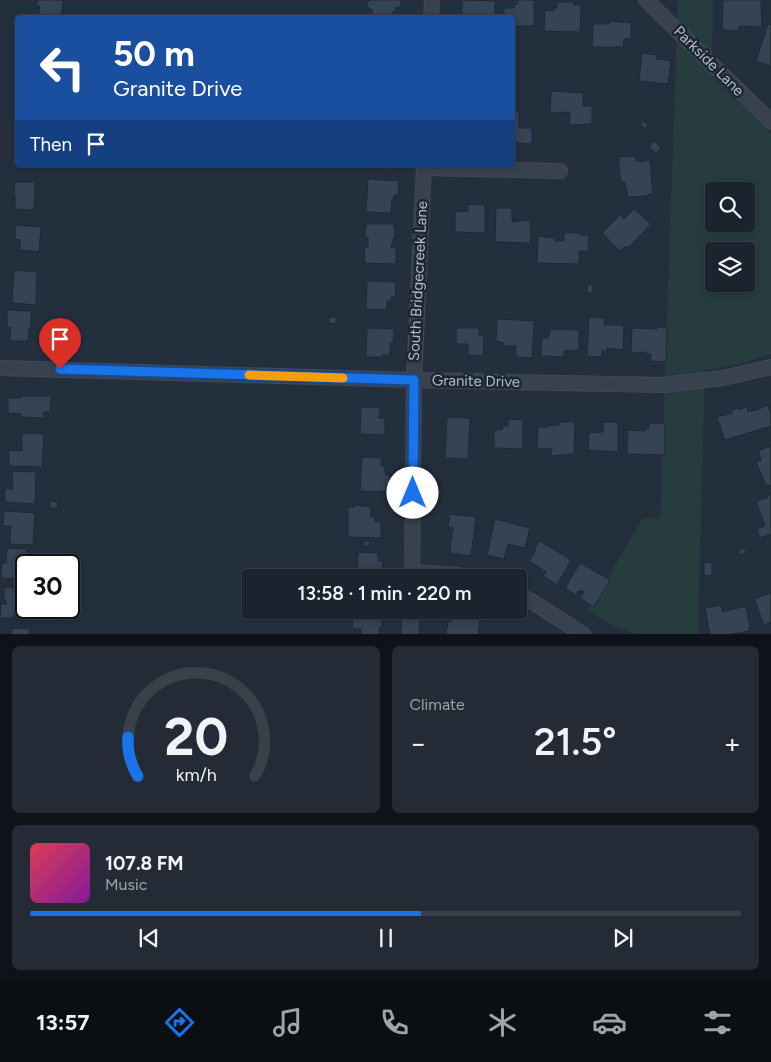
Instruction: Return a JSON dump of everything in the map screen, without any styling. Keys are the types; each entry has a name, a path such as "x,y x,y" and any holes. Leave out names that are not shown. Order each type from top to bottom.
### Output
{"street":[{"path":"431,15 432,0"},
{"name":"Parkside Lane","path":"646,0 771,122"},
{"path":"424,167 560,171"},
{"name":"South Bridgecreek Lane","path":"412,569 414,380 424,167"},
{"name":"Granite Drive","path":"0,368 414,380 663,384 723,378 771,367"},
{"path":"527,599 584,634"},
{"path":"410,634 411,619"}],"green space":[{"path":"678,0 713,0 712,77 771,134 771,354 740,364 705,370 698,634 635,634 608,623 588,611 643,518 660,519"}],"building":[{"path":"37,0 63,0 61,15 38,15 40,6 36,6"},
{"path":"370,0 401,0 401,7 396,7 396,12 392,12 392,15 372,15 372,10 368,8 367,3"},
{"path":"462,0 495,1 495,15 462,15"},
{"path":"518,0 534,0 534,26 515,26 515,15 504,15 504,8 514,8 514,4 518,4"},
{"path":"723,0 761,0 762,27 739,26 738,31 722,30"},
{"path":"557,2 574,2 574,5 581,5 580,32 544,31 545,10 553,11 553,8 557,8"},
{"path":"609,21 631,23 631,39 624,39 623,47 592,47 593,24 609,24"},
{"path":"768,24 771,25 771,66 756,61"},
{"path":"642,53 657,55 656,59 671,61 668,84 639,81"},
{"path":"551,91 583,93 583,106 591,106 592,108 592,124 569,125 570,112 550,113"},
{"path":"515,111 519,112 519,128 532,128 532,144 516,143 517,141 515,141"},
{"path":"643,121 648,125 645,129 640,124"},
{"path":"654,141 661,148 656,153 649,147"},
{"path":"635,156 636,161 650,160 653,194 628,197 625,182 621,182 618,157"},
{"path":"377,167 397,167 397,169 377,169"},
{"path":"368,179 399,181 398,195 394,195 394,199 392,199 391,213 366,212"},
{"path":"15,182 35,182 34,210 15,209"},
{"path":"468,204 485,205 485,233 455,232 455,212 468,211"},
{"path":"496,208 512,208 512,222 530,220 530,243 495,242"},
{"path":"634,209 651,224 628,248 626,246 620,251 602,233 620,215 624,219"},
{"path":"366,224 394,224 395,239 393,239 391,247 396,247 396,264 365,263 364,249 368,247 368,238 365,238"},
{"path":"15,225 41,227 39,252 20,250 20,240 15,239"},
{"path":"564,233 589,235 588,251 579,251 579,264 537,263 538,236 555,238 555,241 558,242 558,240 564,241"},
{"path":"14,270 37,272 36,305 12,303"},
{"path":"367,281 396,282 395,297 391,297 391,301 387,301 387,310 366,309"},
{"path":"587,284 593,285 593,293 587,293"},
{"path":"7,310 31,311 31,328 29,328 28,341 10,341 11,327 7,327"},
{"path":"329,317 336,317 336,324 328,323"},
{"path":"589,317 604,318 604,325 624,325 623,350 607,348 607,351 602,351 602,357 587,356"},
{"path":"497,319 534,321 532,358 516,357 516,346 504,346 504,343 496,341"},
{"path":"657,327 667,328 666,362 650,361 651,354 646,354 646,352 631,353 632,328 657,329"},
{"path":"367,328 394,329 393,344 390,343 390,355 366,357"},
{"path":"456,328 479,328 479,336 484,336 483,356 468,355 468,344 456,344"},
{"path":"550,329 579,330 579,350 564,351 564,357 541,356 542,338 548,338"},
{"path":"21,396 51,396 50,412 44,412 44,418 21,417 21,414 8,413 8,398 21,398"},
{"path":"768,405 771,415 771,426 725,440 717,417 732,413 732,410 739,408 739,410 747,407 748,412"},
{"path":"361,407 380,408 380,416 378,416 379,418 385,418 385,435 360,434"},
{"path":"447,417 470,418 468,459 445,458"},
{"path":"508,419 523,420 523,449 494,448 494,430 502,430 503,426 508,426"},
{"path":"559,422 575,422 574,454 551,456 552,449 537,448 538,427 559,425"},
{"path":"603,422 618,422 618,452 588,450 589,433 603,432"},
{"path":"649,423 665,423 665,455 627,454 628,430 645,431 645,429 649,429"},
{"path":"22,433 44,434 42,467 9,466 9,450 22,451"},
{"path":"771,446 771,485 766,486 756,462 761,460 758,451"},
{"path":"362,457 382,458 381,466 384,466 386,475 390,475 389,492 360,491"},
{"path":"12,471 36,472 35,504 5,502 5,488 13,489"},
{"path":"771,494 771,534 760,538 757,529 765,526 756,501 767,498"},
{"path":"50,501 58,502 57,508 50,508"},
{"path":"354,505 371,507 371,517 375,517 375,522 381,522 381,538 348,537 348,507 354,507"},
{"path":"4,511 35,513 33,545 10,544 11,526 3,526"},
{"path":"450,514 476,517 471,556 450,553 453,528 448,527"},
{"path":"495,519 530,528 525,548 508,544 504,559 487,555"},
{"path":"364,541 370,541 369,546 363,546"},
{"path":"540,541 571,560 557,585 543,576 546,572 529,561"},
{"path":"7,548 27,549 27,554 15,554 15,579 1,578 2,563 6,563"},
{"path":"745,548 746,553 739,555 738,550"},
{"path":"358,552 378,553 378,561 382,561 383,569 357,569"},
{"path":"704,562 712,563 712,576 704,575"},
{"path":"580,563 610,580 594,607 580,598 584,592 581,590 576,595 565,588"},
{"path":"4,587 15,588 14,618 0,618 1,604 6,604 6,600 4,600"},
{"path":"771,593 771,622 764,625 754,599"},
{"path":"721,605 722,612 746,606 749,631 733,634 710,634 705,608"},
{"path":"352,619 382,619 382,628 379,628 379,634 361,634 361,629 352,628"},
{"path":"452,619 480,619 478,634 446,634 448,621 451,622"},
{"path":"12,628 30,629 29,634 11,634"}],"slow traffic":[{"path":"249,375 343,378"}],"route":[{"path":"60,369 414,380 413,493"}]}
